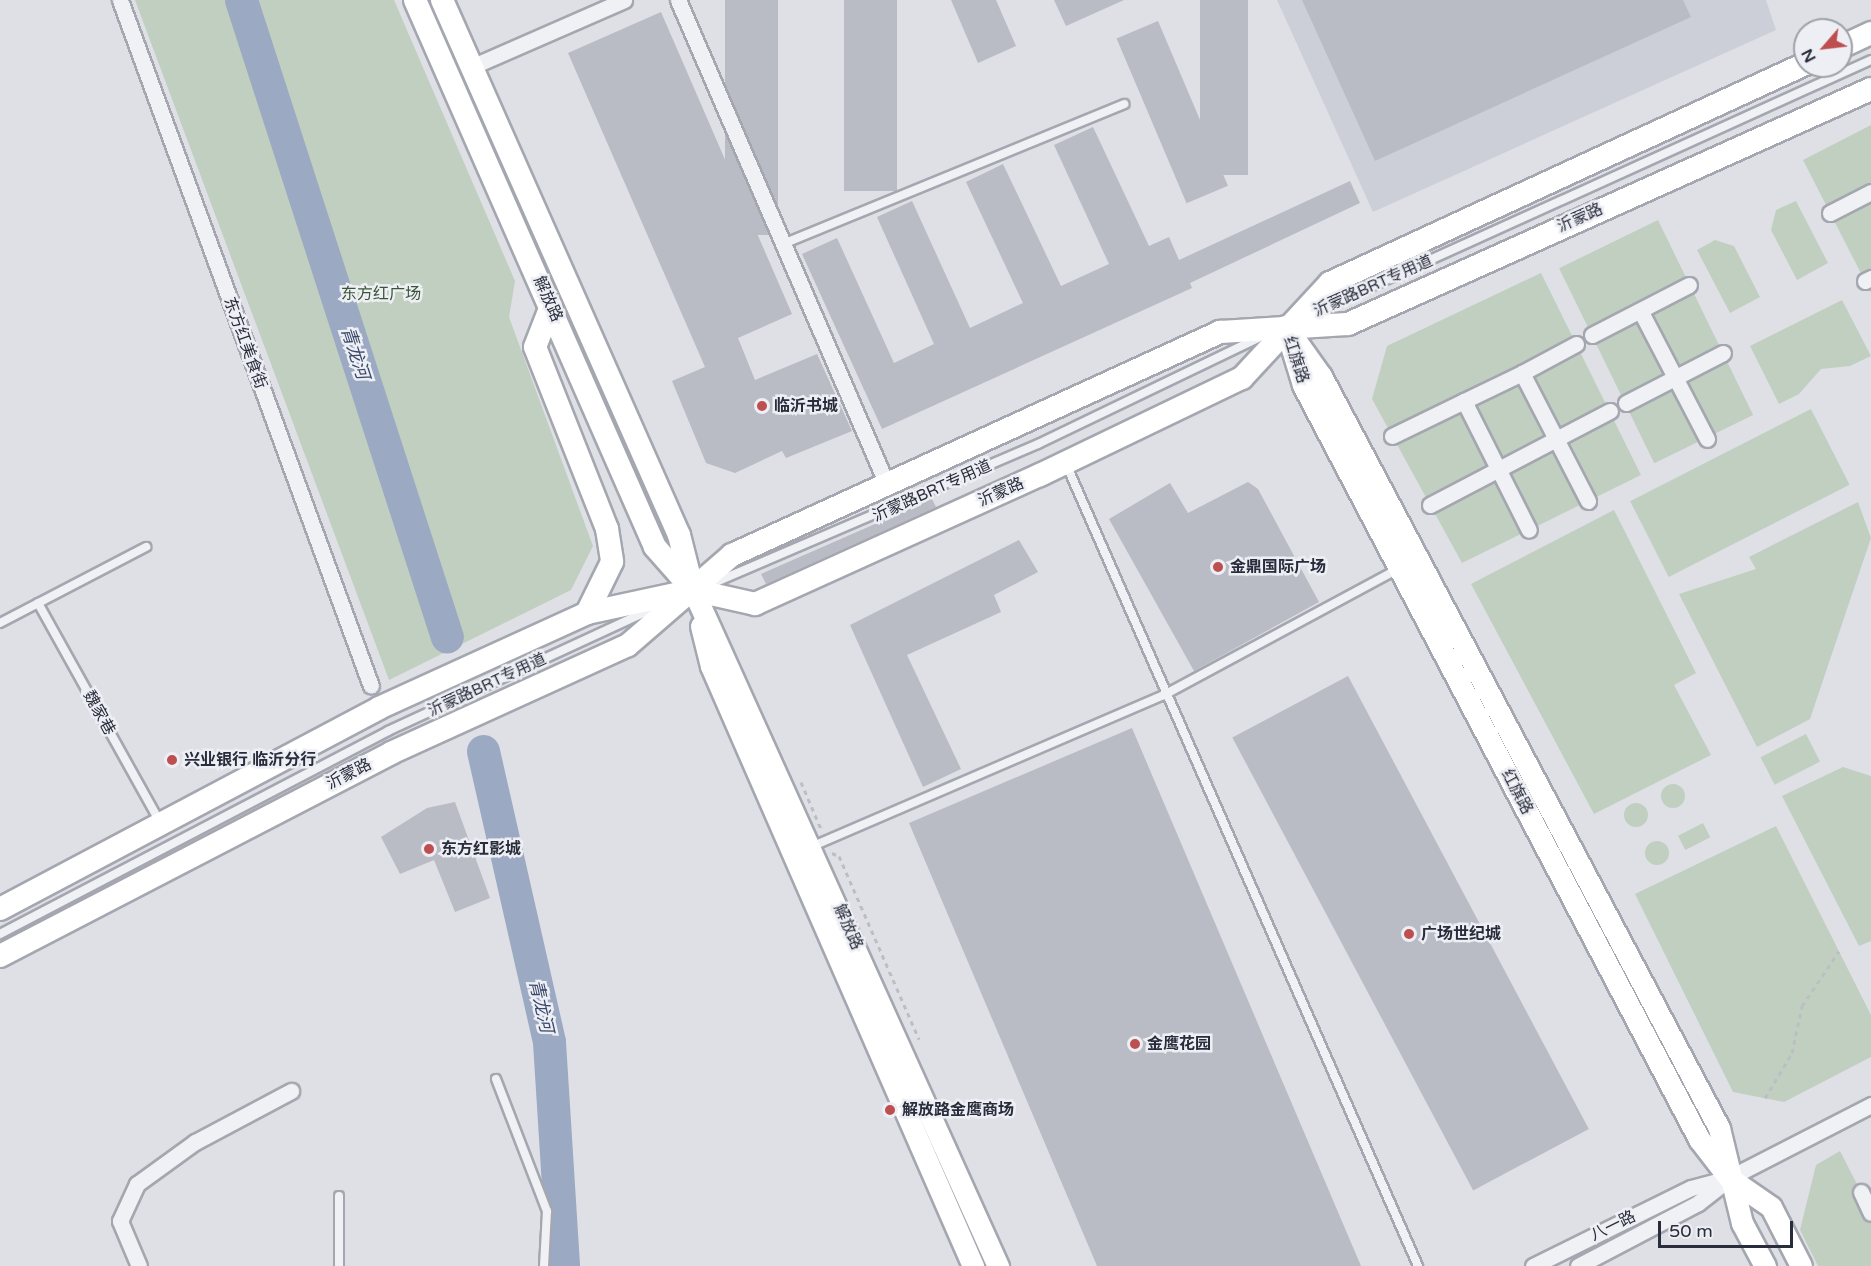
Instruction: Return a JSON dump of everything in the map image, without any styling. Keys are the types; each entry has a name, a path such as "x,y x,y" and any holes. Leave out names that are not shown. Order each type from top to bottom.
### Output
{"main road":[{"name":"解放路","path":"415,0 655,547 693,590"},
{"name":"解放路","path":"442,0 679,535 693,590"},
{"path":"1853,41 1871,33"},
{"name":"沂蒙路","path":"0,909 160,823 442,680 587,613 693,590 755,604 1066,462 1242,378 1285,326 1330,283 1793,70"},
{"name":"沂蒙路","path":"0,956 452,725 628,645 732,555 888,487 1220,332 1285,326 1348,324 1871,89"},
{"path":"551,306 535,347 607,529 612,562 587,613"}],"street":[{"name":"东方红美食街","path":"120,0 371,686"},
{"path":"471,67 624,0"},
{"path":"678,0 888,487"},
{"path":"1830,213 1871,192"},
{"path":"1592,335 1641,312 1689,285"},
{"path":"1641,312 1707,439"},
{"name":"红旗路","path":"1285,326 1303,385 1699,1139 1729,1178 1771,1207 1801,1266"},
{"name":"红旗路","path":"1285,326 1321,376 1719,1128 1729,1178 1742,1223 1764,1266"},
{"path":"1392,436 1576,344"},
{"path":"1626,403 1723,352"},
{"path":"1522,372 1588,501"},
{"path":"1464,401 1529,530"},
{"path":"1430,505 1610,411"},
{"name":"解放路","path":"693,590 740,653 776,736 782,779 998,1266"},
{"name":"解放路","path":"693,590 711,666 973,1266"},
{"path":"139,1266 120,1221 137,1184 195,1142 291,1091"},
{"name":"八一路","path":"1578,1266 1698,1203 1729,1178 1871,1105"},
{"name":"八一路","path":"1533,1266 1691,1188 1729,1178"},
{"path":"1861,1192 1871,1213"}],"lane":[{"name":"沂蒙路BRT专用道","path":"0,934 388,731 693,590 742,575 1027,449 1285,326 1871,60"},
{"path":"783,244 1125,104"},
{"path":"1066,462 1164,695 1418,1266"},
{"path":"0,623 146,547"},
{"path":"813,846 1164,695 1399,568"},
{"name":"魏家巷","path":"38,603 160,823"},
{"path":"496,1079 546,1211 544,1266"},
{"path":"339,1196 339,1266"}],"path":[{"path":"1764,1098 1792,1053 1802,1006 1839,951"}],"shaded area":[{"path":"1277,0 1766,0 1776,30 1373,212"}],"green space":[{"name":"东方红广场","path":"135,0 394,0 515,281 509,317 593,546 571,590 389,680"},
{"path":"1871,125 1871,293 1803,160"},
{"path":"1796,201 1828,263 1797,280 1771,230 1776,210"},
{"path":"1658,220 1753,415 1654,463 1559,268"},
{"path":"1715,240 1734,246 1760,297 1730,313 1697,250"},
{"path":"1541,273 1641,475 1462,563 1372,399 1387,346"},
{"path":"1842,300 1871,356 1850,366 1821,369 1799,394 1779,404 1750,346"},
{"path":"1811,409 1850,485 1669,577 1630,501"},
{"path":"1858,502 1871,538 1810,719 1757,747 1679,594 1756,569 1749,557"},
{"path":"1614,510 1696,673 1674,685 1711,755 1594,814 1471,584"},
{"path":"1806,734 1820,762 1775,785 1761,757"},
{"path":"1843,767 1871,776 1871,941 1859,946 1782,796"},
{"path":"1673,784 1678,785 1684,791 1684,801 1678,807 1673,808 1668,807 1662,801 1661,796 1662,791 1668,785"},
{"path":"1636,803 1645,806 1648,815 1645,824 1636,827 1627,824 1624,815 1627,806"},
{"path":"1703,823 1710,837 1685,850 1678,836"},
{"path":"1776,826 1871,1015 1871,1057 1784,1102 1733,1092 1635,894"},
{"path":"1657,841 1666,844 1669,853 1666,862 1657,865 1648,862 1645,853 1648,844"},
{"path":"1840,1151 1861,1192 1871,1187 1871,1266 1818,1266 1800,1230 1816,1165"}],"building":[{"path":"725,0 778,0 778,235 725,235"},
{"path":"844,0 897,0 897,191 844,191"},
{"path":"951,0 996,0 1016,46 978,63"},
{"path":"1054,0 1124,0 1066,26"},
{"path":"1200,0 1248,0 1248,175 1200,175"},
{"path":"1302,0 1683,0 1691,17 1375,161"},
{"path":"661,12 792,314 738,338 755,380 817,354 852,431 786,458 782,451 735,473 706,463 672,381 705,367 568,53"},
{"path":"1158,21 1228,186 1187,203 1117,39"},
{"path":"1093,127 1149,246 1169,237 1179,260 1350,181 1360,203 1190,283 1192,288 882,429 802,254 837,238 894,363 934,344 877,217 912,201 970,328 1023,303 966,182 1003,164 1061,286 1109,264 1054,145"},
{"name":"金鼎国际广场","path":"1248,482 1258,489 1319,602 1194,671 1109,519 1170,483 1188,513"},
{"path":"932,499 936,507 766,584 761,574"},
{"path":"1019,540 1038,572 994,595 1001,612 907,655 961,769 923,787 850,625"},
{"name":"广场世纪城","path":"1348,676 1589,1129 1473,1190 1232,738"},
{"name":"金鹰花园","path":"1132,728 1361,1266 1097,1266 909,823"},
{"name":"东方红影城","path":"455,802 490,898 455,912 434,860 400,874 381,837 427,808"}],"waterway":[{"name":"青龙河","path":"241,0 447,637"},
{"name":"青龙河","path":"483,751 549,1042 563,1266"}],"place":[{"name":"临沂书城","path":"762,406"},
{"name":"金鼎国际广场","path":"1218,567"},
{"name":"兴业银行 临沂分行","path":"172,760"},
{"name":"东方红影城","path":"429,849"},
{"name":"广场世纪城","path":"1409,934"},
{"name":"金鹰花园","path":"1135,1044"},
{"name":"解放路金鹰商场","path":"890,1110"}]}
